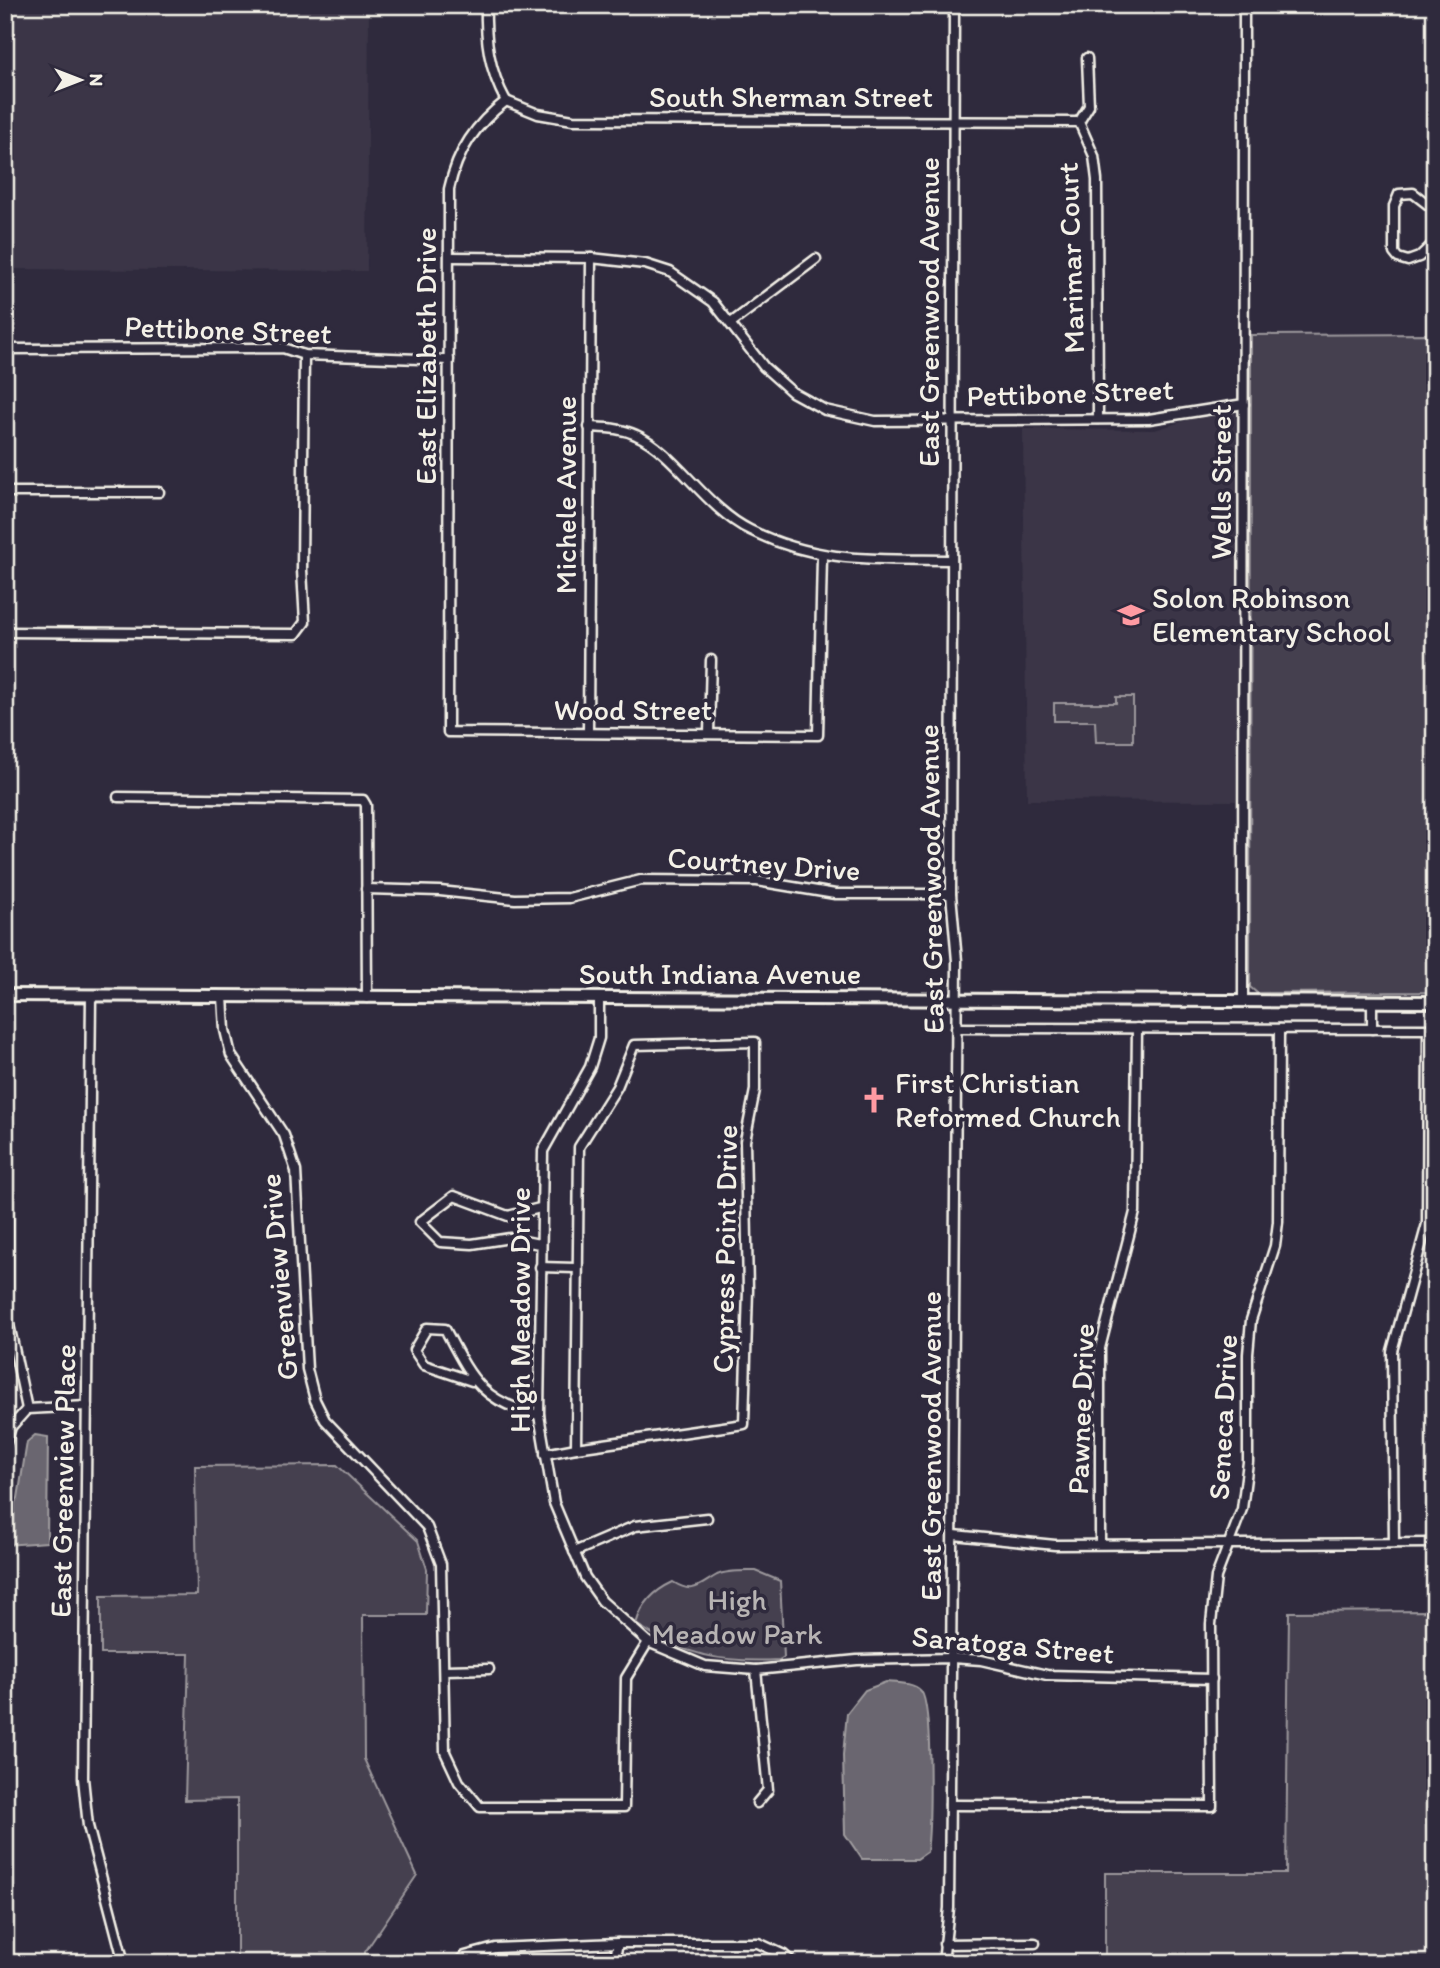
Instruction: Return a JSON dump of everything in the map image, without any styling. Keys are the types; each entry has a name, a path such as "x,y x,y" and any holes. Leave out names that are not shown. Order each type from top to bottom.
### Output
{"main road":[{"name":"South Indiana Avenue","path":"5,995 1435,1002"}],"street":[{"path":"486,5 488,55 495,81 506,101"},
{"name":"East Greenwood Avenue","path":"943,1963 949,1908 954,1535 957,961 951,894 951,420 954,5"},
{"name":"Wells Street","path":"1243,1002 1244,5"},
{"name":"Marimar Court","path":"1087,58 1089,106 1079,122 1094,156 1097,180 1098,418"},
{"name":"South Sherman Street","path":"506,101 538,114 573,120 1079,122"},
{"name":"East Elizabeth Drive","path":"448,732 449,189 454,163 481,121 506,101"},
{"path":"1435,210 1413,192 1399,194 1394,206 1394,253 1403,261 1413,260 1435,242"},
{"name":"Pettibone Street","path":"450,257 591,258 645,264 670,272 713,302 764,367 792,393 825,410 875,421 1149,419 1244,404"},
{"name":"Michele Avenue","path":"588,732 591,258"},
{"path":"731,323 816,259"},
{"name":"Pettibone Street","path":"5,349 283,348 304,355 449,360"},
{"path":"5,632 296,634 305,622 302,570 304,355"},
{"path":"589,427 616,429 637,435 655,448 715,506 748,530 822,556 952,560"},
{"path":"5,492 159,492"},
{"name":"Wood Street","path":"448,732 818,735 822,556"},
{"path":"709,733 711,660"},
{"path":"118,797 352,797 363,800 366,806 367,998"},
{"name":"Courtney Drive","path":"366,890 440,891 515,900 569,898 641,880 757,881 835,894 951,894"},
{"name":"East Greenview Place","path":"91,996 83,1778 88,1826 124,1963"},
{"name":"Greenview Drive","path":"223,997 225,1030 231,1055 284,1135 296,1171 307,1369 315,1400 341,1439 427,1527 441,1564 445,1752 459,1782 480,1807 624,1807 626,1678 648,1642"},
{"name":"High Meadow Drive","path":"599,997 599,1038 590,1067 543,1151 539,1244 539,1415 554,1503 585,1577 602,1601 648,1642"},
{"path":"1372,1002 1372,1029"},
{"path":"956,1028 1432,1030 1427,1224 1392,1351 1394,1544"},
{"name":"Pawnee Drive","path":"1100,1544 1100,1348 1103,1326 1130,1240 1135,1212 1137,1028"},
{"name":"Seneca Drive","path":"950,1805 1212,1806 1211,1623 1216,1577 1242,1509 1246,1485 1251,1320 1275,1246 1278,1222 1279,1029"},
{"name":"Cypress Point Drive","path":"755,1042 755,1090 745,1141 748,1290 744,1424 576,1448 575,1268 579,1147 617,1087 634,1045 755,1042"},
{"path":"5,1134 8,1323 27,1409"},
{"path":"539,1244 510,1238 472,1244 440,1242 420,1222 454,1196 508,1216 540,1208"},
{"path":"540,1266 575,1268"},
{"path":"472,1381 445,1329 427,1328 414,1350 424,1366 472,1381 510,1408 539,1415"},
{"path":"5,1446 11,1427 27,1409 87,1406"},
{"path":"545,1454 576,1448"},
{"path":"574,1552 635,1526 708,1518"},
{"path":"954,1535 1055,1545 1435,1543"},
{"name":"Saratoga Street","path":"648,1642 705,1666 756,1670 857,1660 952,1658 981,1660 1046,1675 1212,1679"},
{"path":"445,1670 489,1670"},
{"path":"756,1670 768,1790 757,1803"},
{"path":"614,1963 618,1943"},
{"path":"457,1963 465,1956 495,1948 618,1943 758,1943 784,1955 793,1963"},
{"path":"944,1944 1035,1944"}],"shaded area":[{"path":"5,5 369,5 367,271 5,269"},
{"name":"Solon Robinson Elementary School","path":"1214,412 1239,412 1236,801 1027,800 1023,429 1155,430"},
{"path":"35,1435 48,1437 47,1542 5,1545 5,1514 18,1498 27,1442"},
{"path":"886,1682 914,1686 921,1691 925,1701 930,1768 928,1839 927,1852 917,1859 862,1859 845,1834 843,1755 847,1713 865,1690"}],"green space":[{"path":"1435,334 1435,992 1257,993 1250,987 1251,335"},
{"path":"1116,697 1133,697 1133,742 1096,742 1095,721 1054,721 1054,703 1116,703"},
{"path":"337,1465 418,1541 427,1569 426,1615 363,1615 364,1759 417,1875 365,1952 365,1963 237,1963 237,1799 185,1800 189,1654 101,1654 101,1596 197,1595 195,1466"},
{"name":"High Meadow Park","path":"756,1571 780,1581 784,1657 779,1660 740,1660 704,1655 671,1644 636,1624 650,1598 673,1582 691,1588 721,1573"},
{"path":"1435,1611 1435,1963 1105,1963 1105,1873 1286,1873 1289,1612"}],"place":[{"name":"Solon Robinson Elementary School","path":"1131,615"},
{"name":"First Christian Reformed Church","path":"874,1100"}]}
